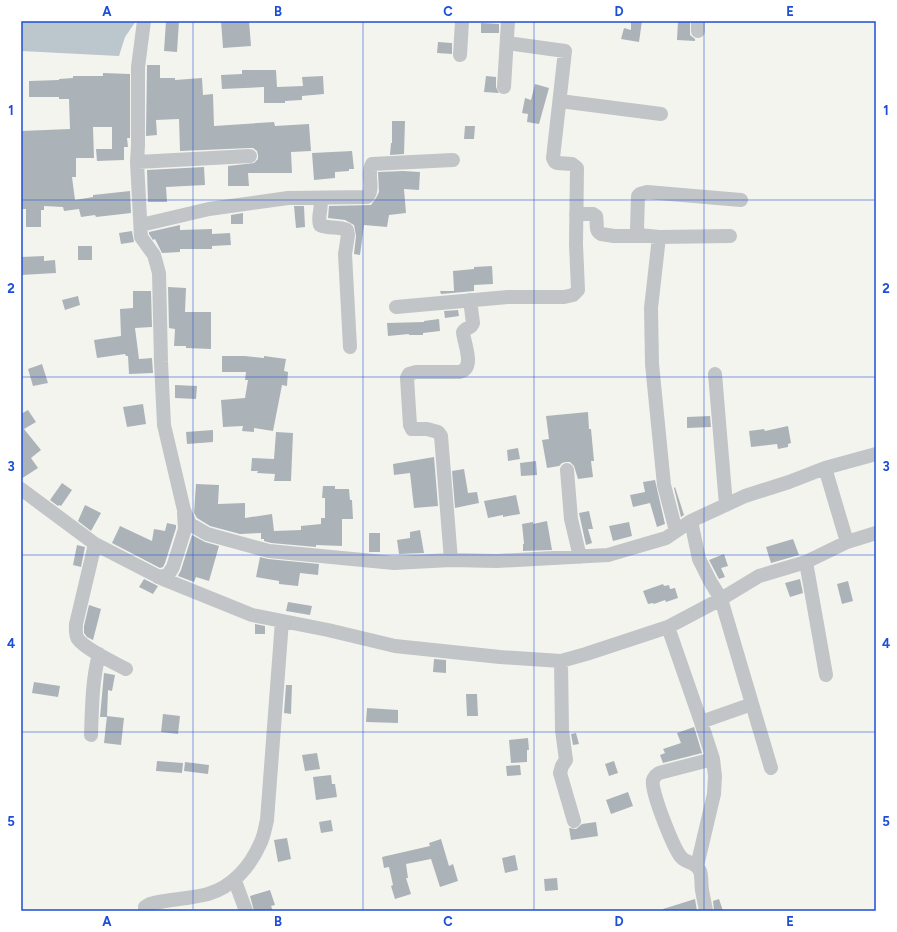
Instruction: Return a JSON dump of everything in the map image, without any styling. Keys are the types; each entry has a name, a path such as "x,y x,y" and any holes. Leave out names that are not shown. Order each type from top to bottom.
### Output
{"street":[{"path":"144,21 138,67 137,162 141,237 154,254 160,273 161,362 164,425 184,510 190,524 207,534 269,551 394,563 450,560 497,561 608,556 666,538 691,521 745,496 789,482 825,468 876,454"},
{"path":"460,55 462,21"},
{"path":"504,87 508,21"},
{"path":"396,307 508,297 564,297 573,294 578,290 576,244 577,168 572,164 556,163 554,160 565,51 507,43"},
{"path":"560,101 662,114"},
{"path":"137,162 250,156"},
{"path":"141,225 209,209 288,198 366,197 370,193 370,167 372,164 381,162 453,160"},
{"path":"643,236 640,235 637,228 638,201 640,194 647,192 741,200"},
{"path":"320,198 322,204 319,220 320,225 347,230 348,235 345,254 350,347"},
{"path":"576,214 593,214 596,216 596,229 598,232 601,234 614,236 730,236"},
{"path":"659,237 651,308 652,364 664,486 676,531"},
{"path":"450,560 441,436 438,432 427,429 412,429 410,425 407,378 409,374 416,372 459,372 464,371 467,368 468,362 463,334 465,329 472,327 474,324 470,300"},
{"path":"715,374 726,505"},
{"path":"825,468 847,542"},
{"path":"567,470 571,519 580,557"},
{"path":"21,489 95,544 158,576 252,615 328,630 395,646 500,658 561,661 668,627 721,599 759,576 806,562 847,542 876,533"},
{"path":"158,576 168,574 173,567 185,529 184,510"},
{"path":"691,521 699,559 721,599 770,768"},
{"path":"95,544 76,624 76,633 78,639 82,643 126,669"},
{"path":"806,562 826,675"},
{"path":"145,911 145,907 150,904 208,894 223,888 235,881 249,864 261,844 267,820 282,621"},
{"path":"668,627 713,759 715,776 714,794 696,866"},
{"path":"91,735 92,690 99,654"},
{"path":"561,661 562,730 566,760 560,773 574,821"},
{"path":"701,722 752,704"},
{"path":"706,911 702,890 701,873 696,866 682,859 679,854 666,828 653,791 653,779 659,773 713,759"},
{"path":"235,881 246,911"}],"shaded area":[{"path":"21,21 136,21 125,37 119,56 21,51"}],"building":[{"path":"166,21 179,21 177,52 164,51"},
{"path":"221,21 249,21 251,46 223,48"},
{"path":"631,21 642,21 639,42 621,39 624,28 631,30"},
{"path":"678,21 690,21 690,35 695,39 695,41 677,40"},
{"path":"481,23 499,24 499,33 481,33"},
{"path":"438,42 452,43 452,54 437,53"},
{"path":"147,65 160,65 160,78 175,78 175,80 202,78 203,95 213,94 214,126 274,122 275,126 309,124 311,151 291,152 292,173 248,173 249,186 228,186 228,166 254,163 258,159 257,151 250,148 180,151 179,119 156,120 157,135 146,136"},
{"path":"242,70 276,70 277,87 303,86 302,77 323,76 324,94 302,96 302,100 285,101 285,103 264,103 264,87 222,89 221,75 242,74"},
{"path":"103,73 130,74 130,138 127,138 128,147 124,147 124,160 97,161 96,149 112,149 112,127 93,127 94,158 76,158 76,177 72,177 75,200 93,197 93,195 130,191 131,213 81,217 79,209 64,211 63,207 44,206 44,210 41,210 41,227 26,227 26,209 21,209 21,131 70,129 69,99 59,99 59,97 29,97 29,81 59,80 73,78 73,76 103,76"},
{"path":"486,76 496,77 496,87 499,93 484,92"},
{"path":"535,84 549,88 539,124 527,122 528,114 522,113 525,98 531,100"},
{"path":"392,121 405,121 404,154 390,155 392,143"},
{"path":"465,126 475,126 474,139 464,139"},
{"path":"352,151 354,169 335,172 335,178 314,180 312,153"},
{"path":"204,167 205,185 166,187 167,202 148,202 147,170"},
{"path":"378,172 420,172 419,190 404,189 406,213 389,215 387,227 364,225 360,255 354,254 356,236 354,225 345,220 328,218 329,206 371,205 379,192"},
{"path":"294,206 304,206 305,227 296,228"},
{"path":"243,213 243,224 231,224 231,215"},
{"path":"180,225 180,230 212,229 212,234 230,233 231,245 212,246 212,249 180,249 180,252 162,253 155,239 153,240 149,232"},
{"path":"132,231 134,242 121,244 119,233"},
{"path":"78,246 92,246 92,260 78,260"},
{"path":"44,256 44,261 55,260 56,273 21,275 21,257"},
{"path":"492,266 493,284 474,285 474,291 441,294 440,291 454,291 453,271 474,269 474,267"},
{"path":"168,287 186,288 185,312 211,312 211,349 174,346 175,329 169,328"},
{"path":"133,291 151,291 152,327 135,328 139,359 152,358 153,373 129,374 128,356 125,354 97,358 94,340 121,336 120,309 133,308"},
{"path":"78,296 80,305 65,310 62,300"},
{"path":"458,310 459,316 445,318 444,311"},
{"path":"439,319 440,331 423,333 423,335 409,334 388,336 387,323 424,322"},
{"path":"222,356 264,358 264,356 286,359 284,371 288,372 287,386 282,385 273,431 254,428 254,432 242,431 243,426 223,427 221,400 245,398 248,380 245,380 246,372 222,372"},
{"path":"42,364 48,383 33,386 28,369"},
{"path":"175,385 197,386 196,399 175,398"},
{"path":"143,404 146,424 127,427 123,407"},
{"path":"28,410 36,422 24,429 41,450 31,458 38,468 21,479 21,414"},
{"path":"588,412 594,461 591,461 593,477 578,479 574,466 570,462 547,468 542,440 549,439 546,416"},
{"path":"710,416 711,427 687,428 687,417"},
{"path":"788,426 791,443 788,444 788,447 778,449 777,444 751,447 749,431 764,429 765,431"},
{"path":"213,430 213,442 187,444 186,432"},
{"path":"276,432 293,433 291,481 274,481 275,474 257,473 258,471 251,471 252,458 274,459"},
{"path":"518,448 520,459 508,461 507,450"},
{"path":"434,457 438,506 414,508 410,473 394,475 393,464"},
{"path":"536,461 537,475 521,476 520,463"},
{"path":"464,469 468,493 477,492 479,503 455,508 452,471"},
{"path":"655,480 665,524 657,527 650,503 633,507 630,495 645,492 643,482"},
{"path":"62,483 72,490 61,506 58,506 50,500"},
{"path":"196,484 219,485 218,504 245,503 245,518 272,514 274,531 301,530 301,526 321,524 321,518 325,518 325,498 322,498 323,486 335,486 335,489 349,489 350,500 352,500 353,519 342,519 342,546 316,545 316,547 271,543 261,539 261,533 240,534 210,526 197,518 194,513"},
{"path":"675,487 684,515 681,517 674,488"},
{"path":"516,495 520,514 488,518 484,501"},
{"path":"85,505 101,513 91,531 78,521"},
{"path":"589,511 593,529 588,529 592,543 586,545 579,513"},
{"path":"547,521 552,550 523,551 524,544 522,524 533,522 533,524"},
{"path":"629,522 632,536 613,541 609,526"},
{"path":"167,523 176,525 176,528 163,567 160,568 112,543 120,526 152,541 154,529 165,531"},
{"path":"420,530 424,553 399,554 397,540 410,538 410,532"},
{"path":"369,533 380,533 380,552 369,552"},
{"path":"192,535 205,542 219,546 209,581 196,577 194,582 178,576"},
{"path":"793,539 799,555 771,563 766,547"},
{"path":"77,545 85,547 81,567 73,565"},
{"path":"724,554 728,566 721,568 725,577 719,579 709,560"},
{"path":"260,557 319,564 318,575 300,573 298,586 279,584 279,581 256,577"},
{"path":"144,579 158,586 153,594 139,587"},
{"path":"800,579 803,593 790,597 785,583"},
{"path":"848,581 853,601 842,604 837,584"},
{"path":"663,584 664,586 669,585 670,589 675,588 678,598 666,602 665,600 654,604 648,604 643,591"},
{"path":"288,602 312,606 310,615 286,611"},
{"path":"89,605 101,609 93,640 87,637 84,633 84,626"},
{"path":"255,624 265,626 265,634 255,634"},
{"path":"434,659 446,660 446,673 433,672"},
{"path":"104,673 115,675 112,691 108,690 107,717 100,717"},
{"path":"34,682 60,686 58,697 32,693"},
{"path":"286,685 292,685 291,714 284,713"},
{"path":"466,694 477,694 478,716 467,716"},
{"path":"367,708 398,710 398,723 366,722"},
{"path":"163,714 180,716 178,734 161,732"},
{"path":"107,716 124,718 121,745 104,743"},
{"path":"694,727 702,753 663,763 660,755 665,753 663,749 681,743 677,733"},
{"path":"576,733 579,744 573,745 571,734"},
{"path":"528,738 529,750 527,750 527,762 511,763 509,740"},
{"path":"317,753 320,769 305,771 302,755"},
{"path":"157,761 183,763 182,773 156,771"},
{"path":"614,761 618,773 609,776 605,764"},
{"path":"185,762 209,765 208,774 184,771"},
{"path":"520,765 521,775 507,776 506,766"},
{"path":"331,775 332,784 335,784 337,797 316,800 313,777"},
{"path":"628,792 633,806 611,814 606,800"},
{"path":"331,820 333,831 321,833 319,822"},
{"path":"596,822 598,836 571,840 569,828 576,829 582,824"},
{"path":"287,838 291,859 278,862 274,840"},
{"path":"441,839 449,866 453,864 458,881 440,887 431,859 406,864 408,878 406,878 411,894 395,899 391,886 393,885 389,867 384,868 382,857 430,846 429,843"},
{"path":"515,855 518,870 505,873 502,858"},
{"path":"557,878 558,890 545,891 544,879"},
{"path":"270,890 275,905 271,906 273,911 254,911 250,896"},
{"path":"695,899 697,911 664,911 663,909"},
{"path":"719,899 723,911 714,911 713,901"}]}
